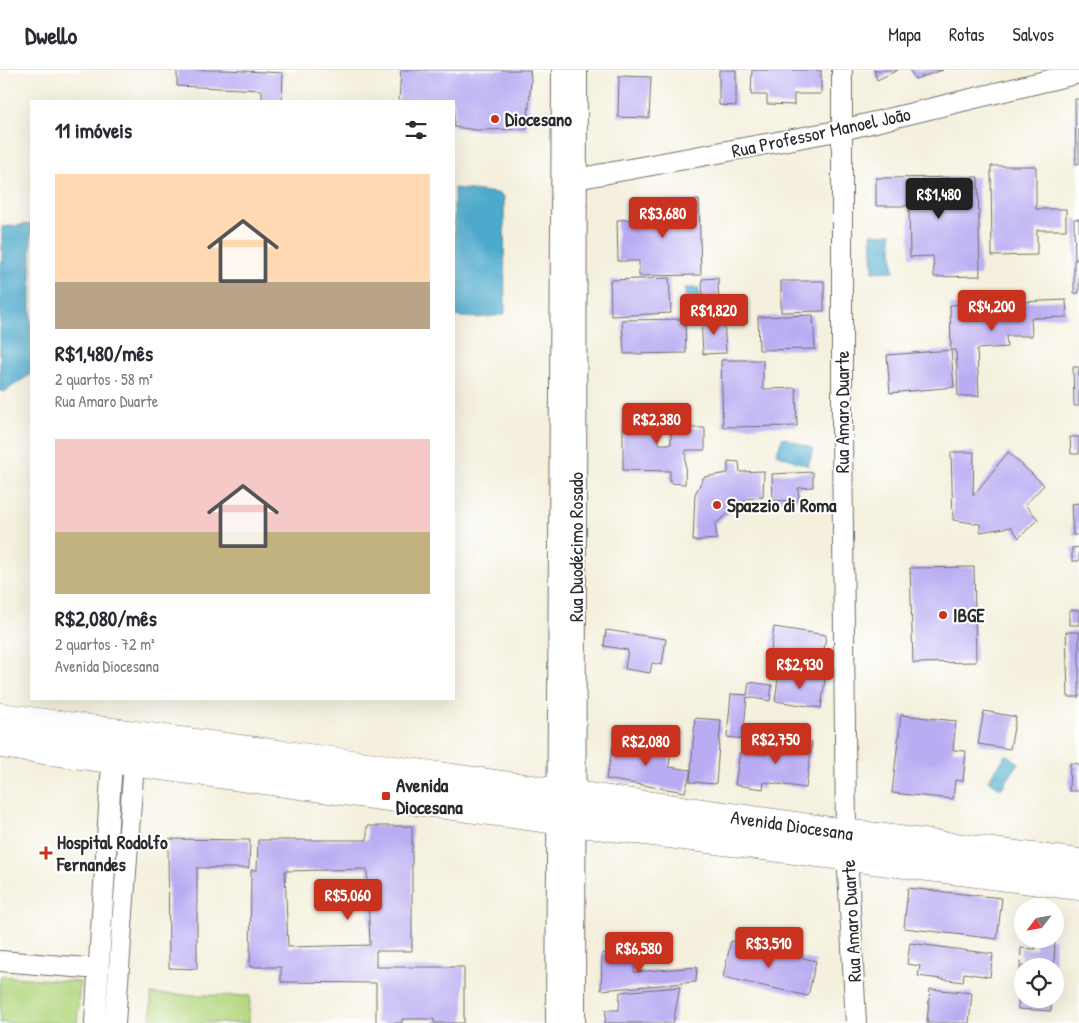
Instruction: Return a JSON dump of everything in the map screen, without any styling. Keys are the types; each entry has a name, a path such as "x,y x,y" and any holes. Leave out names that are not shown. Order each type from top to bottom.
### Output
{"street":[{"name":"Rua Duodécimo Rosado","path":"556,1023 566,793 568,180 562,70"},
{"name":"Rua Duodécimo Rosado","path":"568,180 577,70"},
{"name":"Rua Amaro Duarte","path":"842,70 842,434 847,845 856,1023"},
{"name":"Rua Professor Manoel João","path":"568,180 842,130 1079,73"},
{"name":"Avenida Diocesana","path":"0,717 566,793 1079,886"},
{"path":"95,1023 99,969 126,734"},
{"name":"Avenida Diocesana","path":"0,744 565,821 1079,863"},
{"path":"115,1023 122,761"},
{"name":"Rua Duodécimo Rosado","path":"565,821 575,1023"},
{"path":"0,961 99,969"}],"green space":[{"path":"0,976 80,982 77,1023 0,1023"},
{"path":"151,994 250,996 249,1023 151,1023"}],"water":[{"path":"455,188 497,193 504,197 505,314 467,318 455,316"},
{"path":"30,224 30,375 4,392 0,391 0,264 2,264 2,227"},
{"path":"891,233 894,271 873,272 871,234"},
{"path":"685,288 699,288 700,313 686,313"},
{"path":"783,437 814,449 808,466 776,454"},
{"path":"1007,754 1019,763 1001,789 988,780"}],"building":[{"path":"177,70 283,73 282,100 262,100 262,90 177,86"},
{"path":"401,70 530,70 531,81 527,129 476,130 455,127 455,100 399,100"},
{"path":"719,70 736,70 736,106 719,105"},
{"path":"752,70 821,70 821,94 794,94 794,105 767,104 767,95 751,95"},
{"path":"874,70 898,70 877,80"},
{"path":"910,70 943,70 915,79"},
{"path":"619,76 651,77 649,118 618,117"},
{"path":"1075,99 1079,99 1079,164 1076,164"},
{"path":"991,166 1036,166 1036,209 1066,209 1066,230 1037,230 1037,255 992,256"},
{"path":"978,177 980,276 934,277 933,256 910,257 909,206 876,206 876,178"},
{"path":"699,200 701,275 639,276 639,261 618,261 617,220 642,219 642,201"},
{"path":"1074,219 1079,219 1079,259 1075,259"},
{"path":"1074,260 1079,260 1079,293 1074,293"},
{"path":"669,278 671,313 611,316 610,280"},
{"path":"718,278 719,314 704,315 702,279"},
{"path":"781,281 824,281 824,311 781,312"},
{"path":"1066,300 1067,317 1031,318 1032,336 1006,336 1007,347 977,349 979,396 958,396 956,350 951,350 950,305"},
{"path":"813,315 815,349 759,350 758,317"},
{"path":"724,318 726,353 703,354 701,319"},
{"path":"685,319 686,353 624,354 622,320"},
{"path":"951,350 954,387 890,393 887,355"},
{"path":"721,360 763,360 763,389 796,388 797,426 723,427"},
{"path":"1073,367 1079,367 1079,406 1074,406"},
{"path":"623,410 659,410 659,444 671,444 671,428 705,428 705,450 686,450 685,484 670,483 670,471 623,470"},
{"path":"1070,437 1079,437 1079,454 1071,454"},
{"path":"951,452 974,452 973,496 1008,452 1044,485 1025,505 1038,519 1019,538 1011,527 980,532 980,524 953,520"},
{"name":"Spazzio di Roma","path":"728,461 739,462 740,472 764,471 763,497 747,499 715,524 717,539 693,541 695,494 704,477 728,473"},
{"path":"813,472 813,487 798,488 799,500 773,501 772,474"},
{"path":"1079,503 1079,535 1073,535 1071,504"},
{"path":"1079,547 1079,561 1072,561 1072,548"},
{"name":"IBGE","path":"974,567 976,662 913,663 910,568"},
{"path":"1069,610 1079,610 1079,625 1069,625"},
{"path":"774,627 826,635 821,672 769,664"},
{"path":"606,630 666,639 662,665 652,663 650,673 625,669 628,650 604,646"},
{"path":"1066,632 1079,632 1079,697 1068,697"},
{"path":"779,672 825,679 821,708 775,701"},
{"path":"749,682 772,685 770,701 747,697 743,739 727,737 731,694 747,695"},
{"path":"984,711 1016,717 1010,749 978,744"},
{"path":"901,715 956,721 953,750 966,751 963,781 955,780 953,799 892,793"},
{"path":"695,718 721,720 716,784 690,782"},
{"path":"770,736 812,742 806,788 764,782 763,789 735,785 740,752 767,755"},
{"path":"614,742 671,749 669,767 691,770 685,792 606,779"},
{"path":"1070,763 1079,764 1079,791 1069,791"},
{"path":"367,826 412,826 412,951 376,951 376,967 464,967 464,1023 434,1023 434,1019 402,1019 402,1023 376,1023 376,983 281,982 281,967 250,967 251,870 257,870 258,840 367,840","holes":["367,869 370,945 288,947 285,871"]},
{"path":"168,839 250,840 249,868 197,868 197,969 169,968"},
{"path":"908,888 1002,898 997,939 904,928"},
{"path":"731,941 816,961 808,996 723,977"},
{"path":"910,943 993,954 990,977 964,973 963,982 918,976 920,966 907,964"},
{"path":"1021,948 1055,948 1054,958 1021,958"},
{"path":"602,953 635,958 634,972 697,967 696,982 601,990"},
{"path":"680,987 673,1023 605,1023 606,1010 619,1010 620,992"},
{"path":"930,989 972,993 969,1023 927,1023"},
{"path":"1018,1008 1051,1008 1051,1011"}],"place":[{"name":"Diocesano","path":"495,119"},
{"name":"Spazzio di Roma","path":"717,505"},
{"name":"IBGE","path":"943,615"},
{"name":"Avenida Diocesana","path":"386,796"},
{"name":"Hospital Rodolfo Fernandes","path":"46,853"}]}
